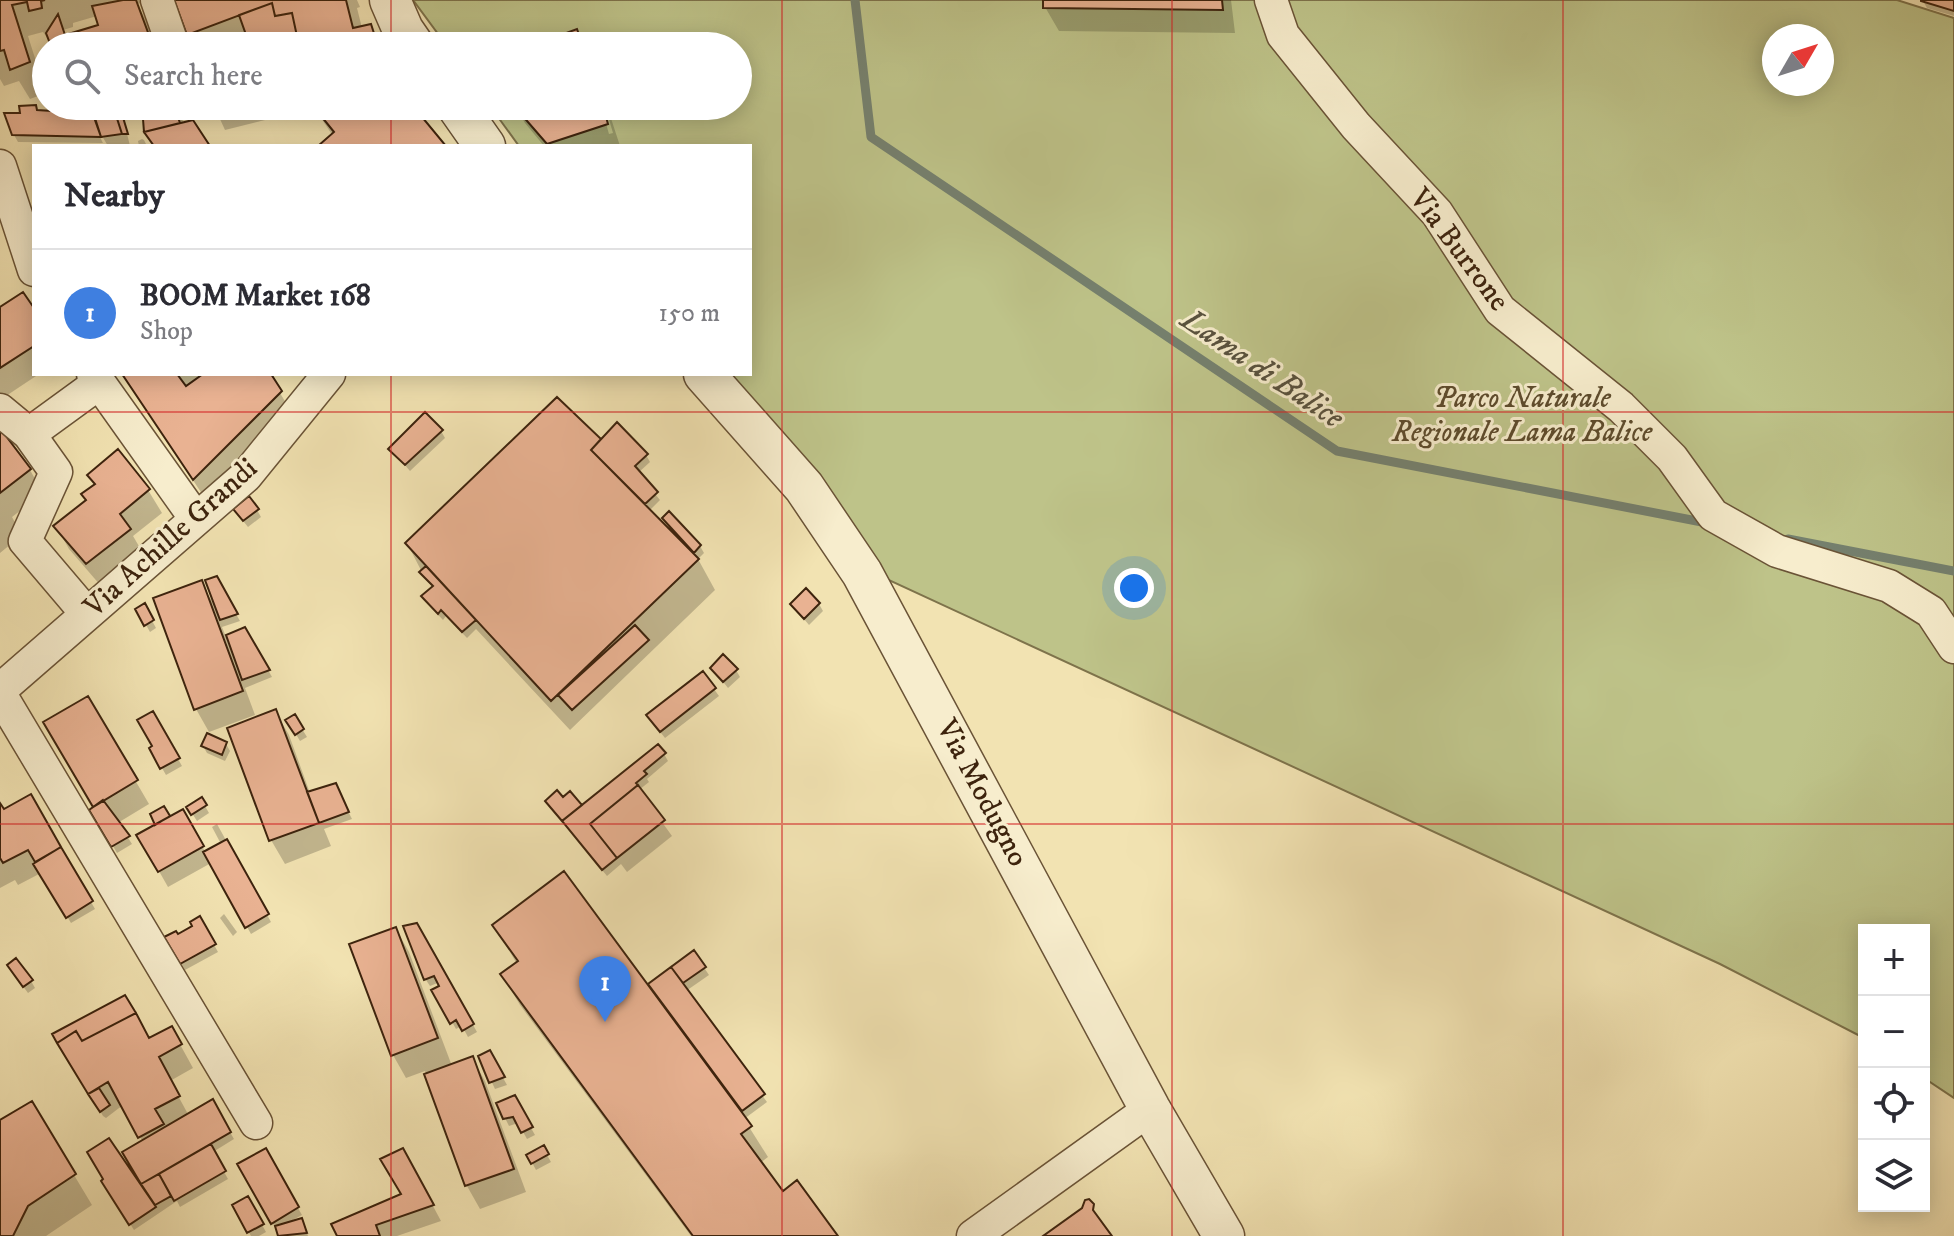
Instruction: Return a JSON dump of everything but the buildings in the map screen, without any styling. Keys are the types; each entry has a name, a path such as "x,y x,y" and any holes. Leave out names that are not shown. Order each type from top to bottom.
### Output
{"street":[{"path":"157,0 168,32"},
{"path":"390,0 404,32"},
{"name":"Via Burrone","path":"1271,0 1283,35 1356,126 1437,213 1500,310 1621,407 1672,458 1713,515 1777,551 1889,586 1931,612 1954,647"},
{"path":"467,120 484,144"},
{"path":"0,166 32,264"},
{"name":"Via Achille Grandi","path":"0,692 246,476 327,376"},
{"name":"Via Modugno","path":"706,376 804,487 862,573 1150,1109 1224,1236"},
{"path":"29,434 96,379 196,519"},
{"path":"0,410 29,434 56,472 25,541 87,614"},
{"path":"0,692 256,1123"},
{"path":"973,1236 1150,1109"}],"green space":[{"name":"Parco Naturale Regionale Lama Balice","path":"413,0 1897,0 1954,18 1954,1098 1930,1082 1930,924 1858,924 1858,1035 1720,964 880,576 711,376 752,376 752,144 518,144 500,120 752,120 752,32 437,32"}],"waterway":[{"name":"Lama di Balice","path":"855,0 871,137 1337,451 1707,523"},
{"name":"Lama di Balice","path":"1788,539 1954,571"}],"place":[{"name":"BOOM Market 168","path":"605,1022"}]}
